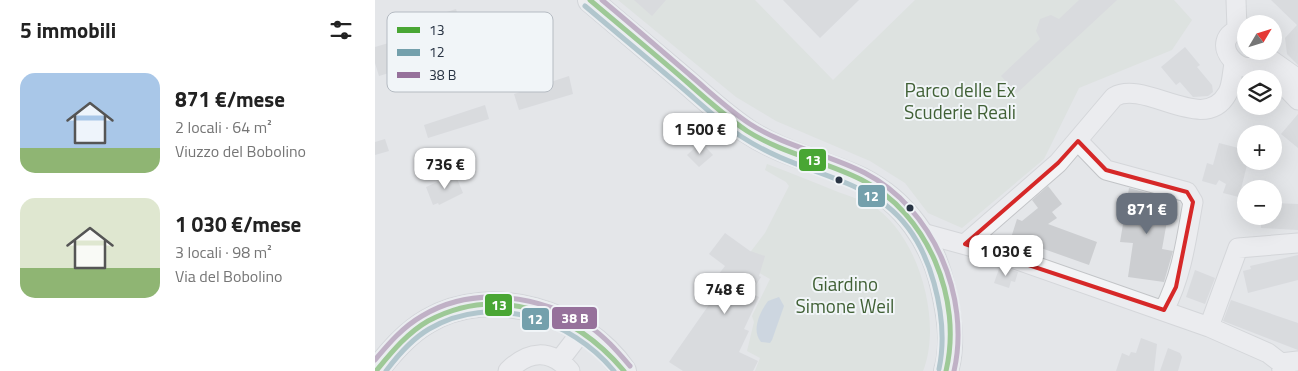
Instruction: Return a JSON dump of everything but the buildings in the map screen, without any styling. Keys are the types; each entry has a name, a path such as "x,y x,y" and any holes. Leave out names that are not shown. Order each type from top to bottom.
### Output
{"main road":[{"path":"590,0 743,128 784,152 855,178 883,192 905,212 922,233 940,274 948,309 950,341 946,371"},
{"path":"376,371 396,346 428,321 463,307 506,305 550,314 590,335 624,371"}],"street":[{"path":"1236,0 1239,15"},
{"path":"1237,31 1232,33 1226,42 1227,53 1234,64 1245,68 1251,67 1259,60"},
{"path":"1266,60 1298,100"},
{"path":"1269,60 1298,79"},
{"path":"965,244 1058,164 1108,104 1122,93 1142,95 1198,110 1217,105 1227,94 1234,64"},
{"path":"1078,141 1106,170 1187,192 1190,195 1193,202 1183,258 1176,287 1164,310"},
{"path":"922,233 1006,256 1164,310 1268,353 1287,365"},
{"path":"1209,327 1238,248 1298,243"},
{"path":"508,371 520,360 532,355 549,356 565,366 582,331"}],"highlighted area":[{"path":"1078,141 1106,170 1187,192 1193,202 1176,287 1164,310 965,244 1058,163"}],"green space":[{"name":"Parco delle Ex Scuderie Reali","path":"618,0 755,0 833,80 915,0 1174,0 1192,20 1172,50 1079,88 1044,159 962,228 928,213 905,183 870,161 776,121 736,97"},
{"name":"Giardino Simone Weil","path":"767,164 870,204 887,217 901,235 913,256 922,279 928,304 930,328 928,351 923,371 755,371 760,358 747,351 754,322 752,316 770,279 742,263 765,233 789,186 786,182 765,170"}],"water":[{"path":"779,297 784,306 772,340 770,343 761,342 758,337 757,327 762,310 768,301"}],"transit line":[{"name":"13","path":"590,0 717,108 747,131 789,152 848,173 862,180 885,195 905,214 922,236 935,261 944,288 949,316 950,344 946,371"},
{"path":"602,0 720,101 750,124 792,145 851,166 865,173 889,189 910,208 928,232 941,257 951,285 957,314 958,343 954,371"},
{"name":"12","path":"585,6 718,119 742,137 771,153 856,187 880,201 902,220 920,247 937,294 942,337 939,369"},
{"path":"375,360 402,330 422,316 442,306 484,297 528,301 570,315 600,335 630,366"},
{"name":"13","path":"376,371 406,337 428,321 455,310 482,305 508,305 534,310 559,320 583,333 624,371"},
{"name":"12","path":"386,371 406,348 429,329 453,318 478,313 503,312 529,317 553,325 576,337 614,371"}]}
